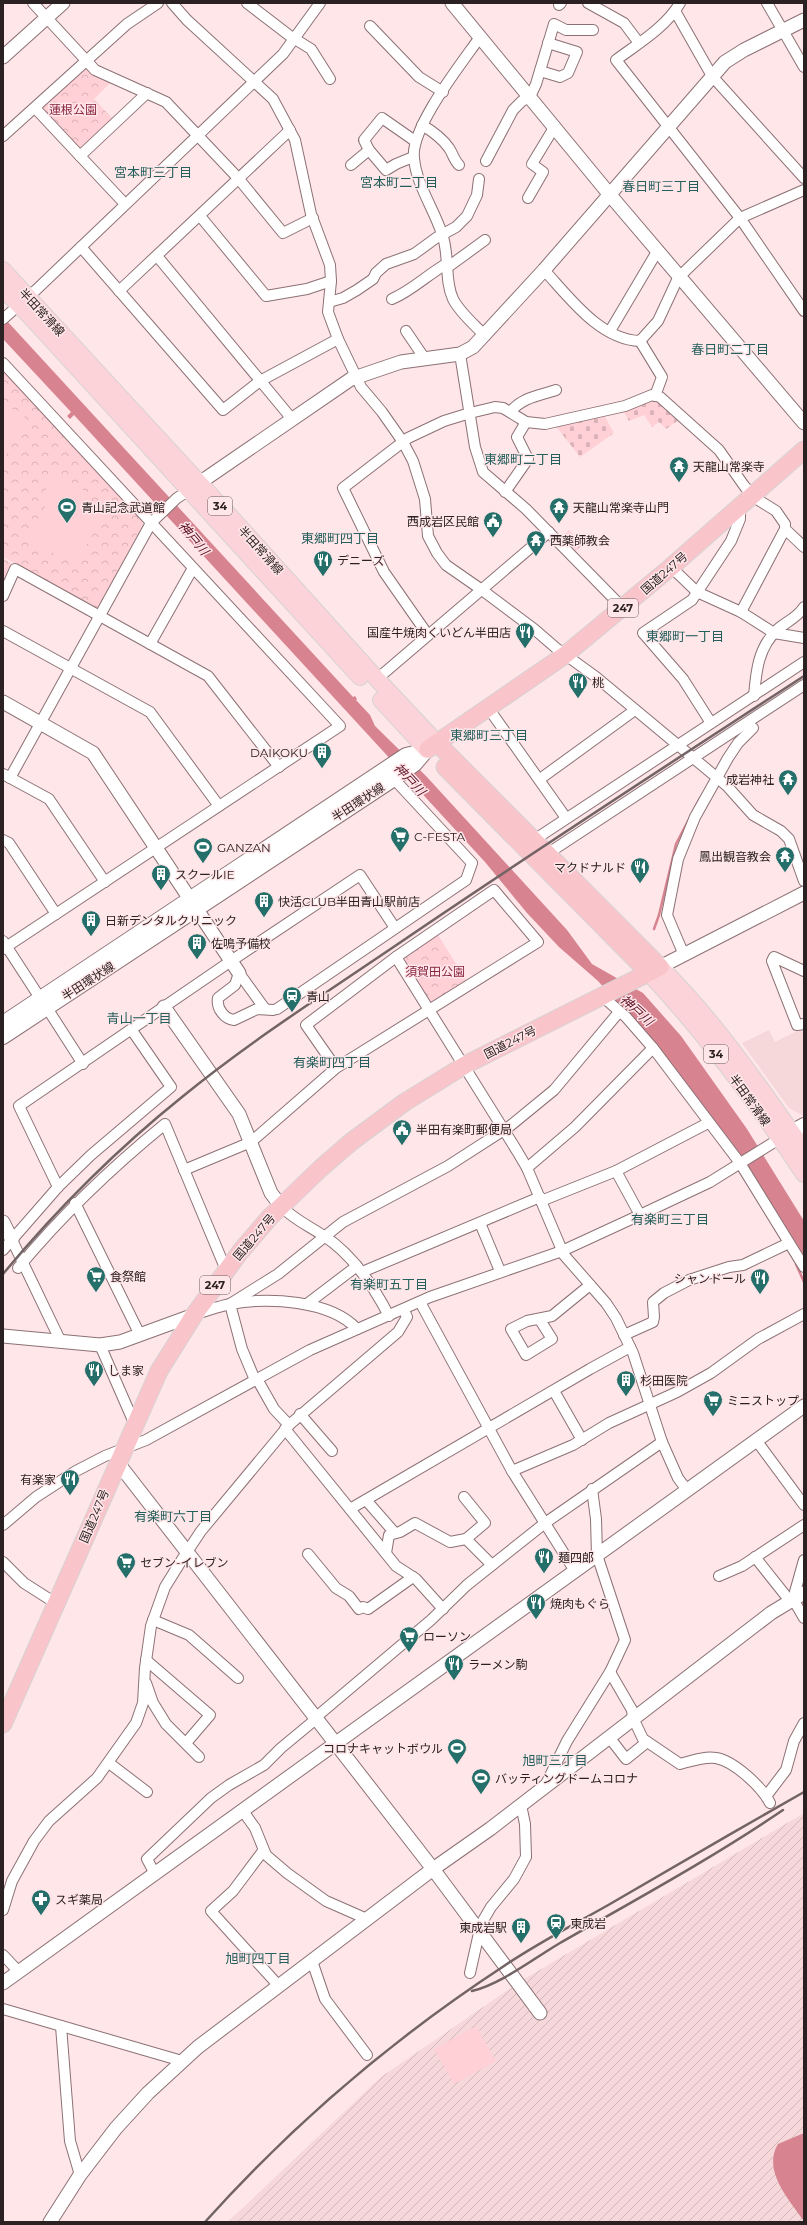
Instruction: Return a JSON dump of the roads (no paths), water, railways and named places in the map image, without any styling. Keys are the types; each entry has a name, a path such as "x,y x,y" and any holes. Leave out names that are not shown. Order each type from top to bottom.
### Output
{"highway":[{"name":"国道247号","path":"432,746 489,709 565,655 671,567 804,450"},
{"path":"432,746 534,840 647,973"},
{"path":"432,746 647,973"},
{"name":"国道247号","path":"3,1724 57,1604 115,1456 135,1425 159,1371 194,1315 226,1270 281,1206 351,1142 405,1102 465,1065 647,973"}],"main road":[{"name":"半田常滑線","path":"3,270 15,308"},
{"name":"半田常滑線","path":"3,289 15,308 432,746"},
{"name":"半田常滑線","path":"188,491 377,679 432,746"},
{"name":"半田環状線","path":"3,1036 44,1003 392,775 410,760 432,746"},
{"name":"半田常滑線","path":"647,973 678,985 720,1034 786,1135 804,1174"},
{"name":"半田環状線","path":"3,1023 44,1003"},
{"name":"半田常滑線","path":"786,1135 804,1150"}],"street":[{"path":"33,3 95,70 166,102 238,178 283,233 313,218"},
{"path":"3,57 63,3"},
{"path":"3,136 127,24 158,3"},
{"path":"172,3 273,100 295,140 313,218 330,265 331,281 328,312 338,339 361,386 403,442 420,480 425,499 426,526 430,543 446,566 482,590 565,655 596,677 678,745 716,779 727,786 753,815 780,830 789,840 804,881"},
{"path":"247,3 311,49 330,79"},
{"path":"15,308 255,82 296,39 320,3"},
{"path":"452,3 555,126 610,195 680,275 804,423"},
{"path":"588,3 624,23 640,43"},
{"path":"767,3 781,31 804,67"},
{"path":"804,178 712,76 678,7 640,43 616,60 740,218 804,311"},
{"path":"105,882 50,800 7,776 40,722 154,519 188,491 356,377 401,362 460,354 473,347 485,336 544,270 712,76 734,55 804,20"},
{"path":"486,162 513,110 522,101 530,97 540,71 554,24 566,30 593,30"},
{"path":"370,26 419,77 443,92"},
{"path":"480,37 422,125 415,141 413,157 420,180 443,235 454,300 485,336"},
{"path":"540,71 560,77 568,73 577,52 548,43"},
{"path":"80,156 147,93"},
{"path":"35,108 125,204"},
{"path":"413,157 386,170 364,140 382,118 415,141"},
{"path":"422,125 439,136 448,147 454,161 459,165"},
{"path":"528,198 543,172 532,164 555,126"},
{"path":"119,291 290,130"},
{"path":"351,165 370,150"},
{"path":"329,302 343,298 357,290 373,279 379,269 386,264 414,254 456,227 467,216 477,195 479,179"},
{"path":"544,270 594,322 631,341 640,341 658,321 680,275 740,218 804,190"},
{"path":"200,216 266,296 307,289 331,281"},
{"path":"392,299 407,292 431,272 448,265 486,240"},
{"path":"81,247 223,410 260,381 338,339"},
{"path":"610,331 658,250"},
{"path":"157,256 292,420"},
{"path":"406,331 425,359"},
{"path":"640,341 662,377 655,396"},
{"path":"460,354 480,467 487,477 549,532 623,608"},
{"path":"3,363 154,519 193,568 340,726 105,882 4,946 44,1003 83,1064"},
{"path":"510,412 517,404 528,398 556,390"},
{"path":"428,636 384,572 343,488 403,442 425,429 470,413 496,407 510,412 526,422 544,424 609,410 655,396 660,397 719,450 753,495 776,511 785,524 785,529 741,612"},
{"path":"505,492 528,459 517,437 526,422"},
{"path":"711,723 683,679 643,633 692,600 716,566 731,541 740,519 740,506"},
{"path":"785,529 804,547"},
{"path":"377,679 549,532"},
{"path":"671,567 697,592 741,612 774,633 804,638"},
{"path":"150,644 193,568"},
{"path":"3,596 15,569 208,676 279,767"},
{"path":"754,696 757,663 774,633 803,613"},
{"path":"3,631 150,712 219,806"},
{"path":"534,840 804,662"},
{"path":"547,854 804,685"},
{"path":"3,702 93,753 231,961 237,979 249,986 265,1009"},
{"path":"489,709 540,779 566,818"},
{"path":"540,779 635,710"},
{"path":"684,955 667,915 678,859 683,843 716,779 738,743 753,728"},
{"path":"237,979 218,998 218,1006 225,1017 234,1020 239,1019 253,1010 277,1009 466,880 472,863 392,775"},
{"path":"3,840 9,843 56,914"},
{"path":"58,1187 19,1106 360,875 395,928"},
{"path":"184,1170 251,1142 336,1068 538,942 494,890 396,956 306,1025 336,1068"},
{"path":"647,973 804,892"},
{"path":"396,956 465,1065 527,1168 562,1251 609,1308 624,1335 630,1347 662,1442 678,1478 687,1490"},
{"path":"804,971 774,957 772,961 797,1025 804,1024"},
{"path":"602,996 653,1048 708,1123 740,1163 789,1243 795,1250 804,1267"},
{"path":"253,1010 257,999"},
{"path":"164,1007 233,1105 251,1142 271,1193 289,1214 325,1236 360,1269 373,1286 389,1316"},
{"path":"230,1304 278,1274 352,1216 448,1166 504,1129 554,1090 619,1012"},
{"path":"3,1250 58,1187 91,1155 171,1087 131,1030"},
{"path":"527,1168 575,1127 653,1048"},
{"path":"307,1304 360,1269 616,1171 708,1123"},
{"path":"20,1265 75,1203 132,1151 166,1124 226,1270"},
{"path":"3,1525 36,1497 76,1471 115,1456 310,1350 420,1302 500,1271 562,1251 704,1185 786,1135"},
{"path":"616,1171 640,1215"},
{"path":"75,1203 140,1335"},
{"path":"3,1222 12,1240 20,1265 60,1340"},
{"path":"480,1223 500,1271"},
{"path":"624,1335 653,1322 653,1302 670,1290 698,1277 743,1265 789,1243"},
{"path":"540,1320 552,1316 590,1285"},
{"path":"3,1336 100,1344 120,1342 194,1315 230,1304 272,1302 307,1304 348,1320 357,1329"},
{"path":"420,1302 512,1471 575,1571"},
{"path":"230,1304 242,1349 256,1380 274,1409 350,1509 396,1566 413,1577 443,1609"},
{"path":"3,1910 12,1881 34,1841 50,1821 97,1778 136,1723 143,1703 146,1660 152,1620 165,1588 187,1551 201,1531 287,1427 300,1414 398,1332 407,1317 404,1310"},
{"path":"512,1471 582,1440 609,1423 678,1392 711,1373 758,1339 804,1314"},
{"path":"100,1344 135,1425"},
{"path":"350,1509 630,1347"},
{"path":"554,1390 582,1440"},
{"path":"3,1983 336,1745 804,1406"},
{"path":"300,1414 332,1451"},
{"path":"756,1440 804,1505"},
{"path":"155,1874 147,1859 211,1798 229,1785 264,1765 281,1748 492,1565 545,1523 662,1442"},
{"path":"115,1456 315,1719 481,1933 540,2014"},
{"path":"545,1786 567,1740 610,1672 625,1640 597,1555 596,1519 592,1490"},
{"path":"386,1553 389,1535 394,1532 400,1532 415,1523 450,1542 466,1539 485,1524 464,1497"},
{"path":"366,1500 394,1532"},
{"path":"719,1576 742,1566 804,1525"},
{"path":"466,1539 492,1565"},
{"path":"308,1554 336,1588 348,1596 359,1609 364,1607 368,1609 413,1577"},
{"path":"755,1557 796,1598 804,1618"},
{"path":"50,2222 80,2175 126,2116 182,2061 278,1985 521,1805 771,1613 796,1598 804,1560"},
{"path":"3,1562 24,1583 57,1604"},
{"path":"152,1620 189,1636 238,1678"},
{"path":"146,1660 210,1715 186,1743"},
{"path":"610,1672 632,1710 633,1718 640,1734 647,1742 680,1764 701,1758 715,1758 725,1761 749,1778 768,1799 786,1770 794,1741 804,1723"},
{"path":"145,1679 153,1703 166,1724 199,1757"},
{"path":"609,1736 626,1759 647,1742"},
{"path":"109,1763 147,1792"},
{"path":"470,1973 481,1933 481,1924 491,1907 514,1879 526,1857 525,1824 521,1805"},
{"path":"243,1811 255,1828 263,1851 287,1873 326,1901 367,1919"},
{"path":"263,1851 233,1891 211,1911 278,1985"},
{"path":"3,1955 19,1972"},
{"path":"312,1961 325,1999 367,2055"},
{"path":"3,2009 182,2061"},
{"path":"61,2026 70,2141 80,2175"}],"water":[{"name":"神戸川","path":"7,321 353,697 355,696 357,699 356,700 370,715 375,726 426,776 567,930 592,964 643,993 681,1036 747,1129 804,1221 804,1258 740,1155 671,1063 598,981 559,947 527,913 485,862 74,415 70,419 67,416 71,412 3,339 3,324"},
{"path":"804,2133 804,2221 791,2204 779,2184 773,2164 774,2154 778,2144"}],"waterway":[{"path":"654,929 659,915 676,844 700,798"},
{"path":"796,1264 804,1282"}],"railway":[{"path":"3,1274 44,1226 88,1181 158,1117 207,1077 312,1002 494,879 804,676"},
{"path":"205,2222 273,2151 346,2084 384,2053 463,1994 543,1942 804,1792"},
{"path":"472,1991 483,1988 505,1977 560,1943 701,1862 783,1810"}],"place":[{"name":"天龍山常楽寺","path":"679,483"},
{"name":"青山記念武道館","path":"67,524"},
{"name":"天龍山常楽寺山門","path":"559,524"},
{"name":"西成岩区民館","path":"493,538"},
{"name":"西薬師教会","path":"536,557"},
{"name":"デニーズ","path":"323,577"},
{"name":"国産牛焼肉くいどん半田店","path":"525,649"},
{"name":"桃","path":"578,699"},
{"name":"DAIKOKU","path":"322,769"},
{"name":"成岩神社","path":"788,796"},
{"name":"C-FESTA","path":"400,853"},
{"name":"GANZAN","path":"203,864"},
{"name":"鳳出観音教会","path":"785,873"},
{"name":"マクドナルド","path":"640,884"},
{"name":"スクールIE","path":"161,891"},
{"name":"快活CLUB半田青山駅前店","path":"264,918"},
{"name":"日新デンタルクリニック","path":"91,937"},
{"name":"佐鳴予備校","path":"197,960"},
{"name":"青山","path":"292,1013"},
{"name":"半田有楽町郵便局","path":"402,1146"},
{"name":"食祭館","path":"96,1293"},
{"name":"シャンドール","path":"760,1295"},
{"name":"しま家","path":"94,1387"},
{"name":"杉田医院","path":"626,1397"},
{"name":"ミニストップ","path":"713,1417"},
{"name":"有楽家","path":"70,1496"},
{"name":"麺四郎","path":"544,1574"},
{"name":"セブン-イレブン","path":"126,1579"},
{"name":"焼肉もぐら","path":"536,1620"},
{"name":"ローソン","path":"409,1653"},
{"name":"ラーメン駒","path":"454,1681"},
{"name":"コロナキャットボウル","path":"457,1765"},
{"name":"バッティングドームコロナ","path":"481,1795"},
{"name":"スギ薬局","path":"41,1916"},
{"name":"東成岩","path":"556,1940"},
{"name":"東成岩駅","path":"521,1944"}],"district":[{"name":"宮本町三丁目","path":"153,172"},
{"name":"宮本町二丁目","path":"399,182"},
{"name":"春日町三丁目","path":"661,186"},
{"name":"春日町二丁目","path":"730,349"},
{"name":"東郷町二丁目","path":"523,459"},
{"name":"東郷町四丁目","path":"340,538"},
{"name":"東郷町一丁目","path":"685,636"},
{"name":"東郷町三丁目","path":"489,735"},
{"name":"青山一丁目","path":"139,1018"},
{"name":"有楽町四丁目","path":"332,1062"},
{"name":"有楽町三丁目","path":"670,1219"},
{"name":"有楽町五丁目","path":"389,1284"},
{"name":"有楽町六丁目","path":"173,1516"},
{"name":"旭町三丁目","path":"555,1760"},
{"name":"旭町四丁目","path":"258,1958"}],"park label":[{"name":"蓮根公園","path":"73,109"},
{"name":"須賀田公園","path":"435,971"}]}
